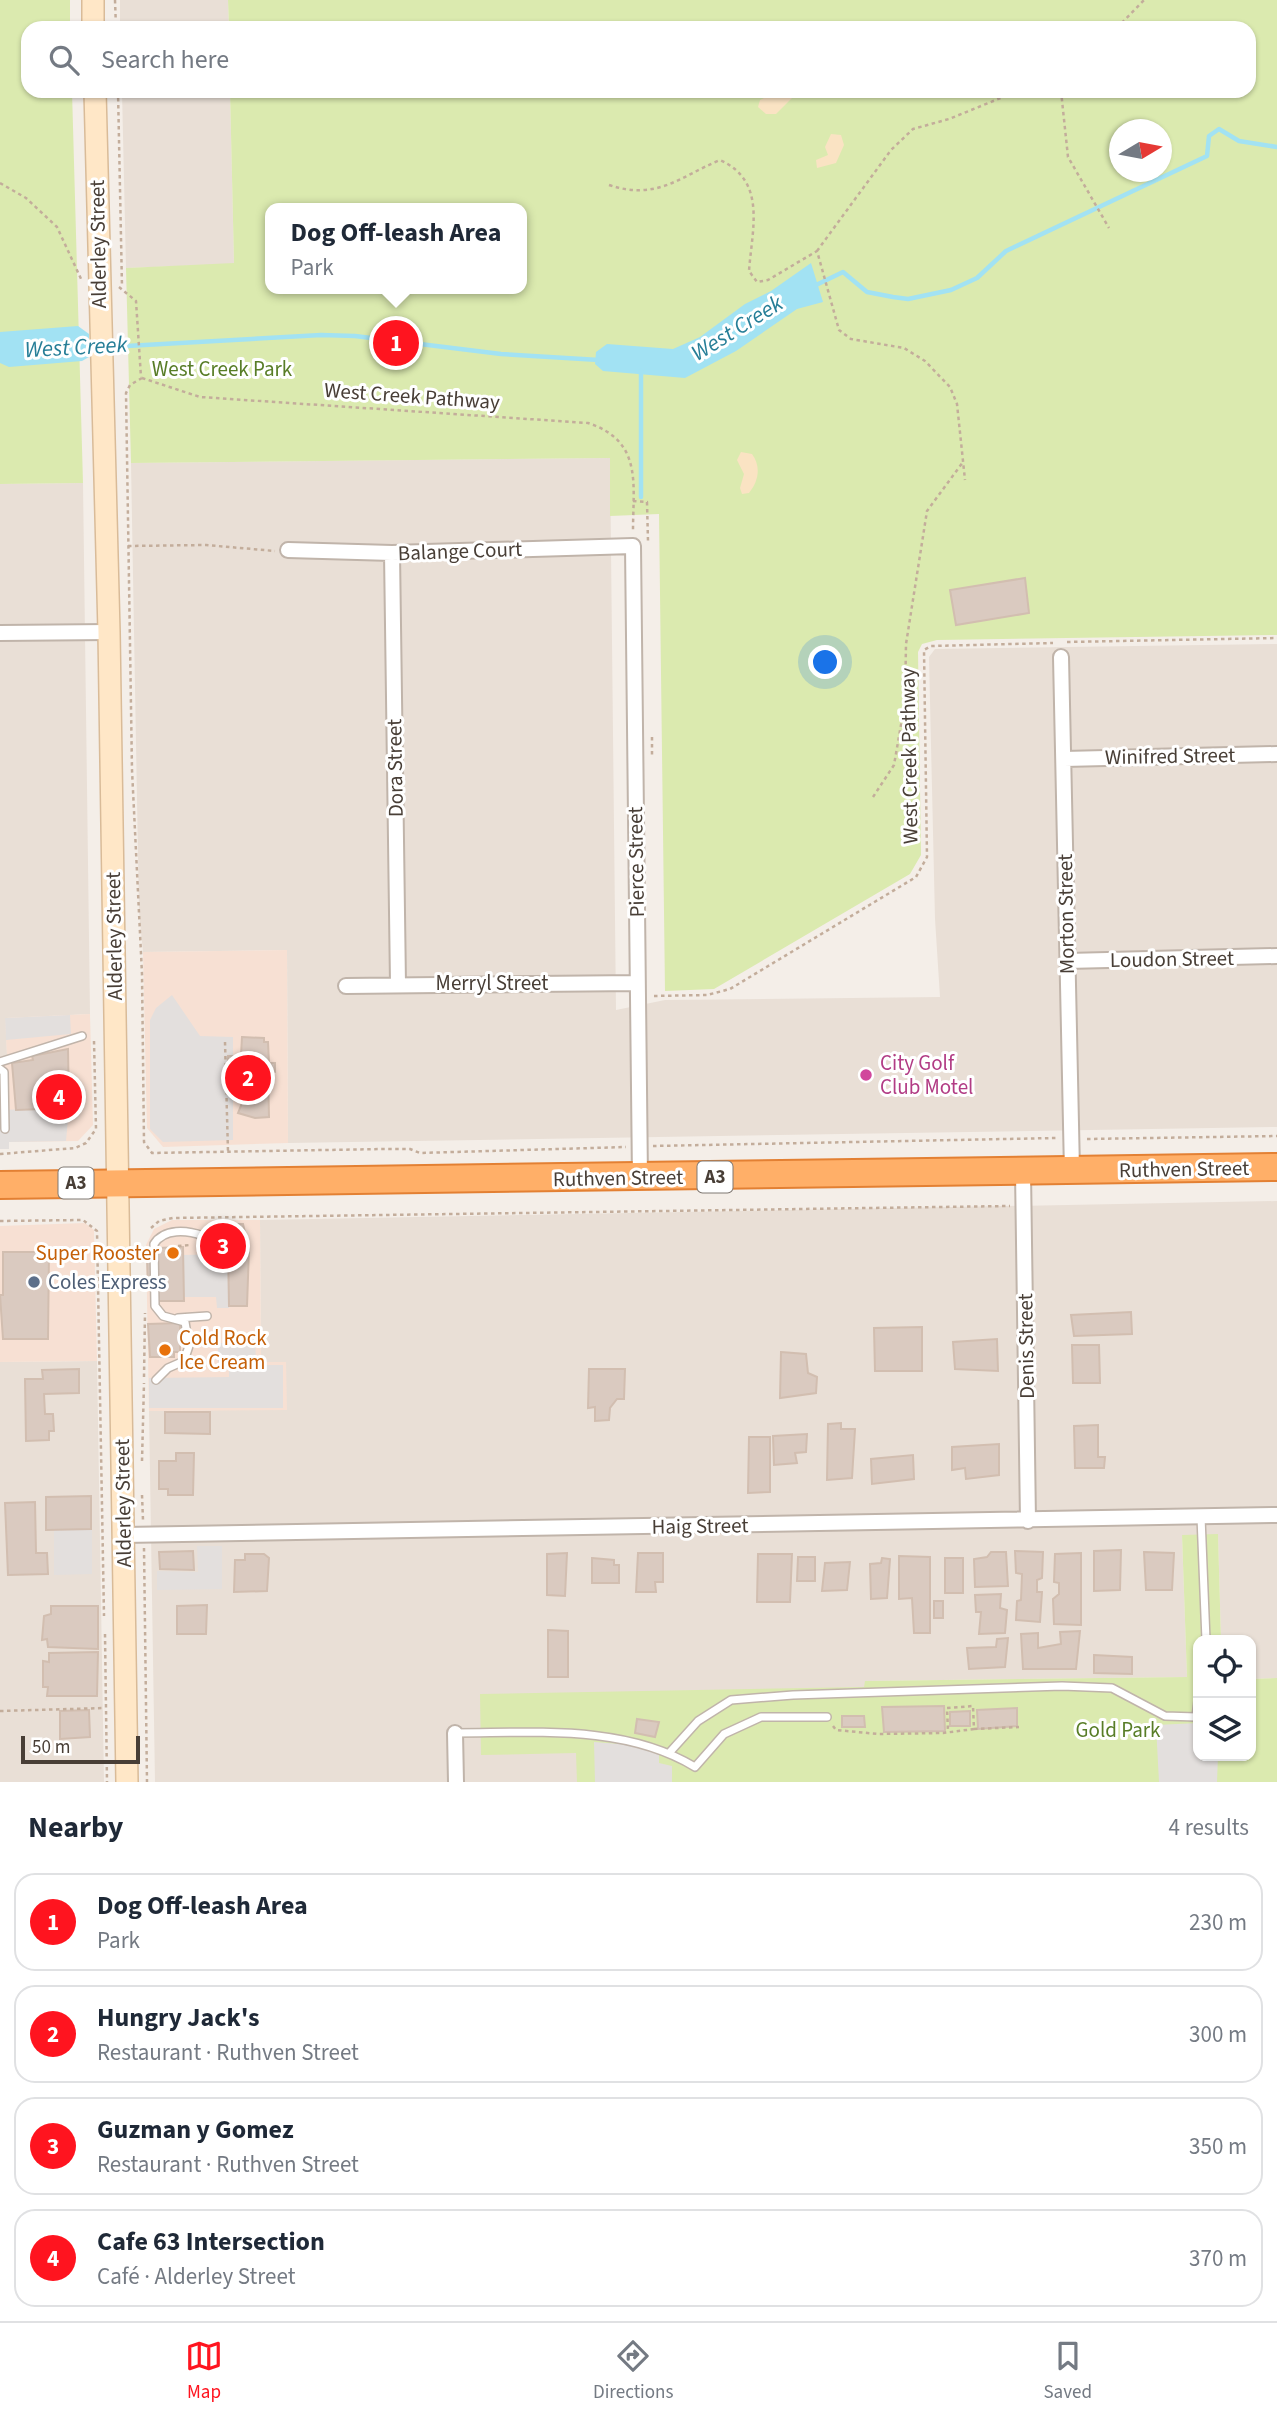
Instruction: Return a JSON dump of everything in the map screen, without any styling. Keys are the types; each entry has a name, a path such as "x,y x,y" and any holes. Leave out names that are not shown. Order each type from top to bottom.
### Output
{"highway":[{"name":"Ruthven Street","path":"0,1185 1277,1167"}],"street":[{"path":"93,0 93,21"},
{"name":"Alderley Street","path":"95,98 109,632 118,1183 134,1535 115,1707 127,1782"},
{"name":"Balange Court","path":"288,551 392,553 633,546"},
{"name":"Pierce Street","path":"633,546 640,1178"},
{"name":"Dora Street","path":"392,553 398,984"},
{"path":"0,633 109,632"},
{"name":"Morton Street","path":"1060,657 1072,1171"},
{"name":"Winifred Street","path":"1064,759 1277,754"},
{"name":"Loudon Street","path":"1066,961 1277,956"},
{"name":"Merryl Street","path":"346,986 637,983"},
{"name":"Denis Street","path":"1023,1172 1028,1521"},
{"name":"Haig Street","path":"134,1535 1277,1515"},
{"path":"455,1733 456,1782"}],"lane":[{"path":"0,1062 82,1036"},
{"path":"0,1069 4,1072 5,1129"},
{"path":"203,1236 191,1232 170,1234 158,1239 154,1244 155,1306 163,1316 207,1316"},
{"path":"156,1380 184,1361 187,1354 188,1328 178,1318"},
{"path":"1201,1517 1206,1635"},
{"path":"670,1752 698,1721 731,1700 793,1695 1112,1688 1165,1716 1193,1717"},
{"path":"455,1733 576,1732 670,1752 695,1767 724,1734 761,1717 827,1717"}],"path":[{"path":"116,0 116,21"},
{"path":"1124,21 1144,0"},
{"path":"118,98 122,287 136,301 142,378 130,385 127,393 132,770 142,974 144,1142 152,1153 396,1149 420,1153 639,1147"},
{"path":"609,185 625,190 655,190 678,183 720,160 736,167 751,191 755,217 749,271 757,282 768,280 817,251 891,150 913,129 949,119 1001,98"},
{"path":"1062,98 1068,157 1076,176 1109,229"},
{"path":"0,183 26,198 57,227 79,281 99,287 122,287"},
{"path":"817,251 839,330 851,340 904,348 925,361 950,387 957,404 965,480"},
{"name":"West Creek Pathway","path":"142,378 200,397 588,423 606,429 625,447 633,475 633,546"},
{"path":"873,797 894,765 905,702 906,644 926,511 963,461"},
{"path":"633,500 647,502"},
{"path":"128,546 206,545 288,551"},
{"name":"West Creek Pathway","path":"654,996 707,995 730,989 916,877 927,856 923,650 931,646 1277,638"},
{"path":"0,1154 75,1147 86,1143 96,1129 93,1034"},
{"path":"225,1042 228,1152"},
{"path":"1094,1140 1277,1136"},
{"path":"658,1146 1059,1138"},
{"path":"153,1221 155,1224 173,1218 1023,1206"},
{"path":"0,1221 83,1220 97,1231 115,1707 107,1782"},
{"path":"178,1246 196,1245"},
{"path":"134,1535 147,1782"},
{"path":"948,1731 947,1708 973,1706 974,1729"},
{"path":"0,1711 115,1707"},
{"path":"827,1717 836,1730 878,1734 943,1733 1019,1727"}],"shaded area":[{"path":"120,0 228,0 229,21 120,21"},
{"path":"122,98 230,98 234,264 126,268"},
{"path":"610,458 616,1010 665,1000 940,997 935,919 929,657 935,649 1277,644 1277,1127 288,1143 287,950 143,952 139,911 131,463"},
{"path":"83,483 90,1014 6,1018 7,1057 0,1057 0,484"},
{"path":"287,950 288,1143 163,1147 147,1128 143,952"},
{"path":"172,995 200,1036 233,1037 233,1140 163,1142 150,1129 150,1020 156,1008"},
{"path":"90,1014 93,1125 78,1141 9,1142 9,1149 0,1149 0,1057 7,1056 5,1018"},
{"path":"70,1015 71,1034 6,1040 5,1018"},
{"path":"69,1108 66,1141 9,1142 9,1149 0,1149 0,1110"},
{"path":"1277,1201 1277,1678 1256,1679 1256,1635 1221,1635 1218,1535 1182,1536 1187,1677 865,1681 865,1687 577,1753 577,1782 155,1782 149,1411 286,1409 261,1362 260,1220"},
{"path":"172,1220 260,1220 261,1362 286,1362 287,1410 149,1411 146,1245 154,1229"},
{"path":"85,1223 94,1230 97,1361 0,1362 0,1226"},
{"path":"228,1254 229,1308 217,1308 216,1297 184,1297 183,1255"},
{"path":"244,1333 255,1333 256,1365 283,1365 283,1408 149,1408 149,1378 229,1377 229,1368 218,1368 218,1343 243,1343"},
{"path":"97,1361 104,1782 0,1782 0,1362"},
{"path":"54,1530 92,1530 92,1574 54,1575"},
{"path":"197,1546 222,1546 222,1589 157,1590 157,1571 198,1572"},
{"path":"1193,1723 1193,1761 1218,1761 1217,1782 1159,1782 1156,1725"},
{"path":"594,1742 633,1745 659,1753 659,1763 672,1766 672,1782 595,1782"}],"green space":[{"path":"0,0 70,0 70,21 21,21 21,98 72,98 83,483 0,484"},
{"name":"West Creek Park","path":"228,0 1277,0 1277,635 937,640 922,644 918,652 921,855 910,874 714,989 665,991 659,514 610,516 610,458 131,463 126,268 234,263 230,98 1256,98 1256,21 229,21"},
{"name":"Gold Park","path":"1218,1534 1221,1635 1193,1635 1193,1761 1256,1761 1256,1679 1277,1678 1277,1782 577,1782 576,1753 481,1755 480,1694 864,1687 865,1681 1187,1677 1182,1535"}],"sand":[{"path":"792,98 776,114 766,114 758,107 760,100"},
{"path":"831,134 841,135 844,145 836,163 817,168 816,160 828,155 825,147"},
{"path":"741,452 752,454 758,468 757,479 749,493 742,494 740,488 744,474 737,460"}],"water":[{"path":"811,263 823,302 797,309 736,351 685,378 603,371 595,364 596,352 607,344 673,349 700,337 745,304 771,291"},
{"path":"78,326 89,334 89,357 82,361 9,367 0,363 0,332"}],"building":[{"path":"1025,578 1029,613 956,625 950,590"},
{"path":"242,1037 264,1038 264,1042 268,1042 269,1063 275,1063 275,1072 268,1073 269,1117 255,1118 238,1113 245,1096 242,1095 243,1089 239,1083 228,1082 228,1056 241,1056"},
{"path":"68,1049 69,1108 16,1110 12,1063 33,1060 32,1056"},
{"path":"217,1224 243,1224 249,1249 247,1306 229,1306 228,1249 217,1249"},
{"path":"183,1247 184,1301 158,1301 158,1286 148,1286 147,1258 158,1257 157,1248"},
{"path":"3,1252 49,1252 48,1339 3,1339 0,1295 3,1295"},
{"path":"1131,1312 1132,1334 1074,1336 1071,1315"},
{"path":"180,1323 180,1352 174,1352 174,1357 150,1357 148,1324"},
{"path":"922,1327 922,1371 875,1371 874,1328"},
{"path":"997,1339 998,1371 955,1369 953,1342"},
{"path":"1072,1345 1099,1345 1100,1383 1073,1383"},
{"path":"781,1352 806,1354 808,1373 817,1377 816,1393 780,1398"},
{"path":"79,1369 79,1393 44,1394 45,1414 53,1414 54,1431 49,1431 49,1440 26,1441 25,1379 43,1379 42,1370"},
{"path":"589,1369 625,1369 624,1399 617,1399 610,1408 609,1420 595,1421 595,1407 588,1408"},
{"path":"165,1412 210,1412 210,1434 165,1433"},
{"path":"841,1423 841,1429 855,1429 852,1478 827,1480 828,1424"},
{"path":"1098,1425 1098,1457 1105,1457 1104,1468 1075,1468 1074,1426"},
{"path":"807,1434 806,1452 795,1453 797,1463 774,1465 773,1436"},
{"path":"749,1437 770,1437 770,1492 748,1493"},
{"path":"999,1444 999,1475 966,1479 965,1468 952,1470 952,1447"},
{"path":"176,1453 194,1453 193,1495 168,1495 168,1489 159,1489 159,1461 176,1461"},
{"path":"913,1455 914,1479 872,1484 871,1459"},
{"path":"91,1496 91,1529 46,1530 46,1497"},
{"path":"35,1502 36,1553 47,1553 48,1574 8,1575 5,1503"},
{"path":"1121,1550 1120,1590 1094,1591 1094,1551"},
{"path":"193,1551 194,1570 160,1569 159,1552"},
{"path":"1015,1551 1043,1552 1042,1578 1037,1580 1037,1592 1042,1592 1040,1622 1016,1620 1017,1601 1021,1600 1022,1574 1016,1573"},
{"path":"991,1552 1006,1552 1008,1586 975,1587 974,1559 987,1557"},
{"path":"1144,1552 1174,1553 1172,1590 1146,1590"},
{"path":"567,1553 565,1596 547,1595 547,1554"},
{"path":"638,1553 663,1553 663,1582 655,1582 656,1592 636,1592"},
{"path":"1081,1553 1081,1625 1054,1624 1053,1599 1059,1594 1059,1583 1054,1582 1055,1554"},
{"path":"245,1554 264,1554 269,1558 267,1591 234,1592 235,1560 245,1560"},
{"path":"758,1554 792,1554 790,1602 757,1602"},
{"path":"899,1556 930,1557 930,1633 914,1633 912,1598 899,1599"},
{"path":"798,1557 815,1557 815,1581 797,1581"},
{"path":"592,1558 614,1560 614,1565 619,1565 619,1583 592,1583"},
{"path":"882,1558 890,1559 887,1598 871,1599 870,1564 881,1563"},
{"path":"945,1558 963,1558 963,1593 945,1593"},
{"path":"850,1562 847,1590 822,1591 825,1563"},
{"path":"1001,1594 1000,1608 1007,1610 1005,1633 979,1634 981,1612 976,1612 975,1595"},
{"path":"934,1601 943,1601 943,1618 934,1618"},
{"path":"207,1605 206,1634 177,1634 177,1606"},
{"path":"51,1606 98,1606 98,1649 48,1647 47,1639 42,1640 44,1616 51,1614"},
{"path":"548,1630 568,1631 568,1677 548,1677"},
{"path":"1080,1631 1076,1669 1023,1669 1021,1634 1038,1633 1038,1648 1061,1644 1060,1632"},
{"path":"1008,1638 1005,1667 969,1669 967,1648 996,1647 997,1639"},
{"path":"98,1652 97,1696 47,1696 48,1687 43,1687 43,1661 49,1662 49,1653"},
{"path":"1094,1655 1132,1657 1132,1674 1094,1673"},
{"path":"944,1706 945,1731 884,1732 882,1707"},
{"path":"1017,1708 1017,1726 978,1729 977,1710"},
{"path":"89,1710 90,1737 60,1739 60,1711"},
{"path":"970,1711 970,1726 950,1726 950,1712"},
{"path":"842,1716 864,1716 865,1727 842,1727"},
{"path":"637,1719 659,1722 655,1737 635,1733"}],"waterway":[{"name":"West Creek","path":"814,286 843,272 867,292 893,297 908,299 951,290 977,278 1006,251 1207,156 1209,136 1219,129 1239,141 1277,147"},
{"name":"West Creek","path":"109,347 321,335 355,336 501,354 599,360"},
{"path":"641,371 641,497"}],"place":[{"name":"Dog Off-leash Area","path":"396,343"},
{"name":"City Golf Club Motel","path":"866,1075"},
{"name":"Hungry Jack's","path":"248,1078"},
{"name":"Cafe 63 Intersection","path":"59,1097"},
{"name":"Guzman y Gomez","path":"223,1246"},
{"name":"Super Rooster","path":"173,1253"},
{"name":"Coles Express","path":"34,1282"},
{"name":"Cold Rock Ice Cream","path":"165,1350"}]}
